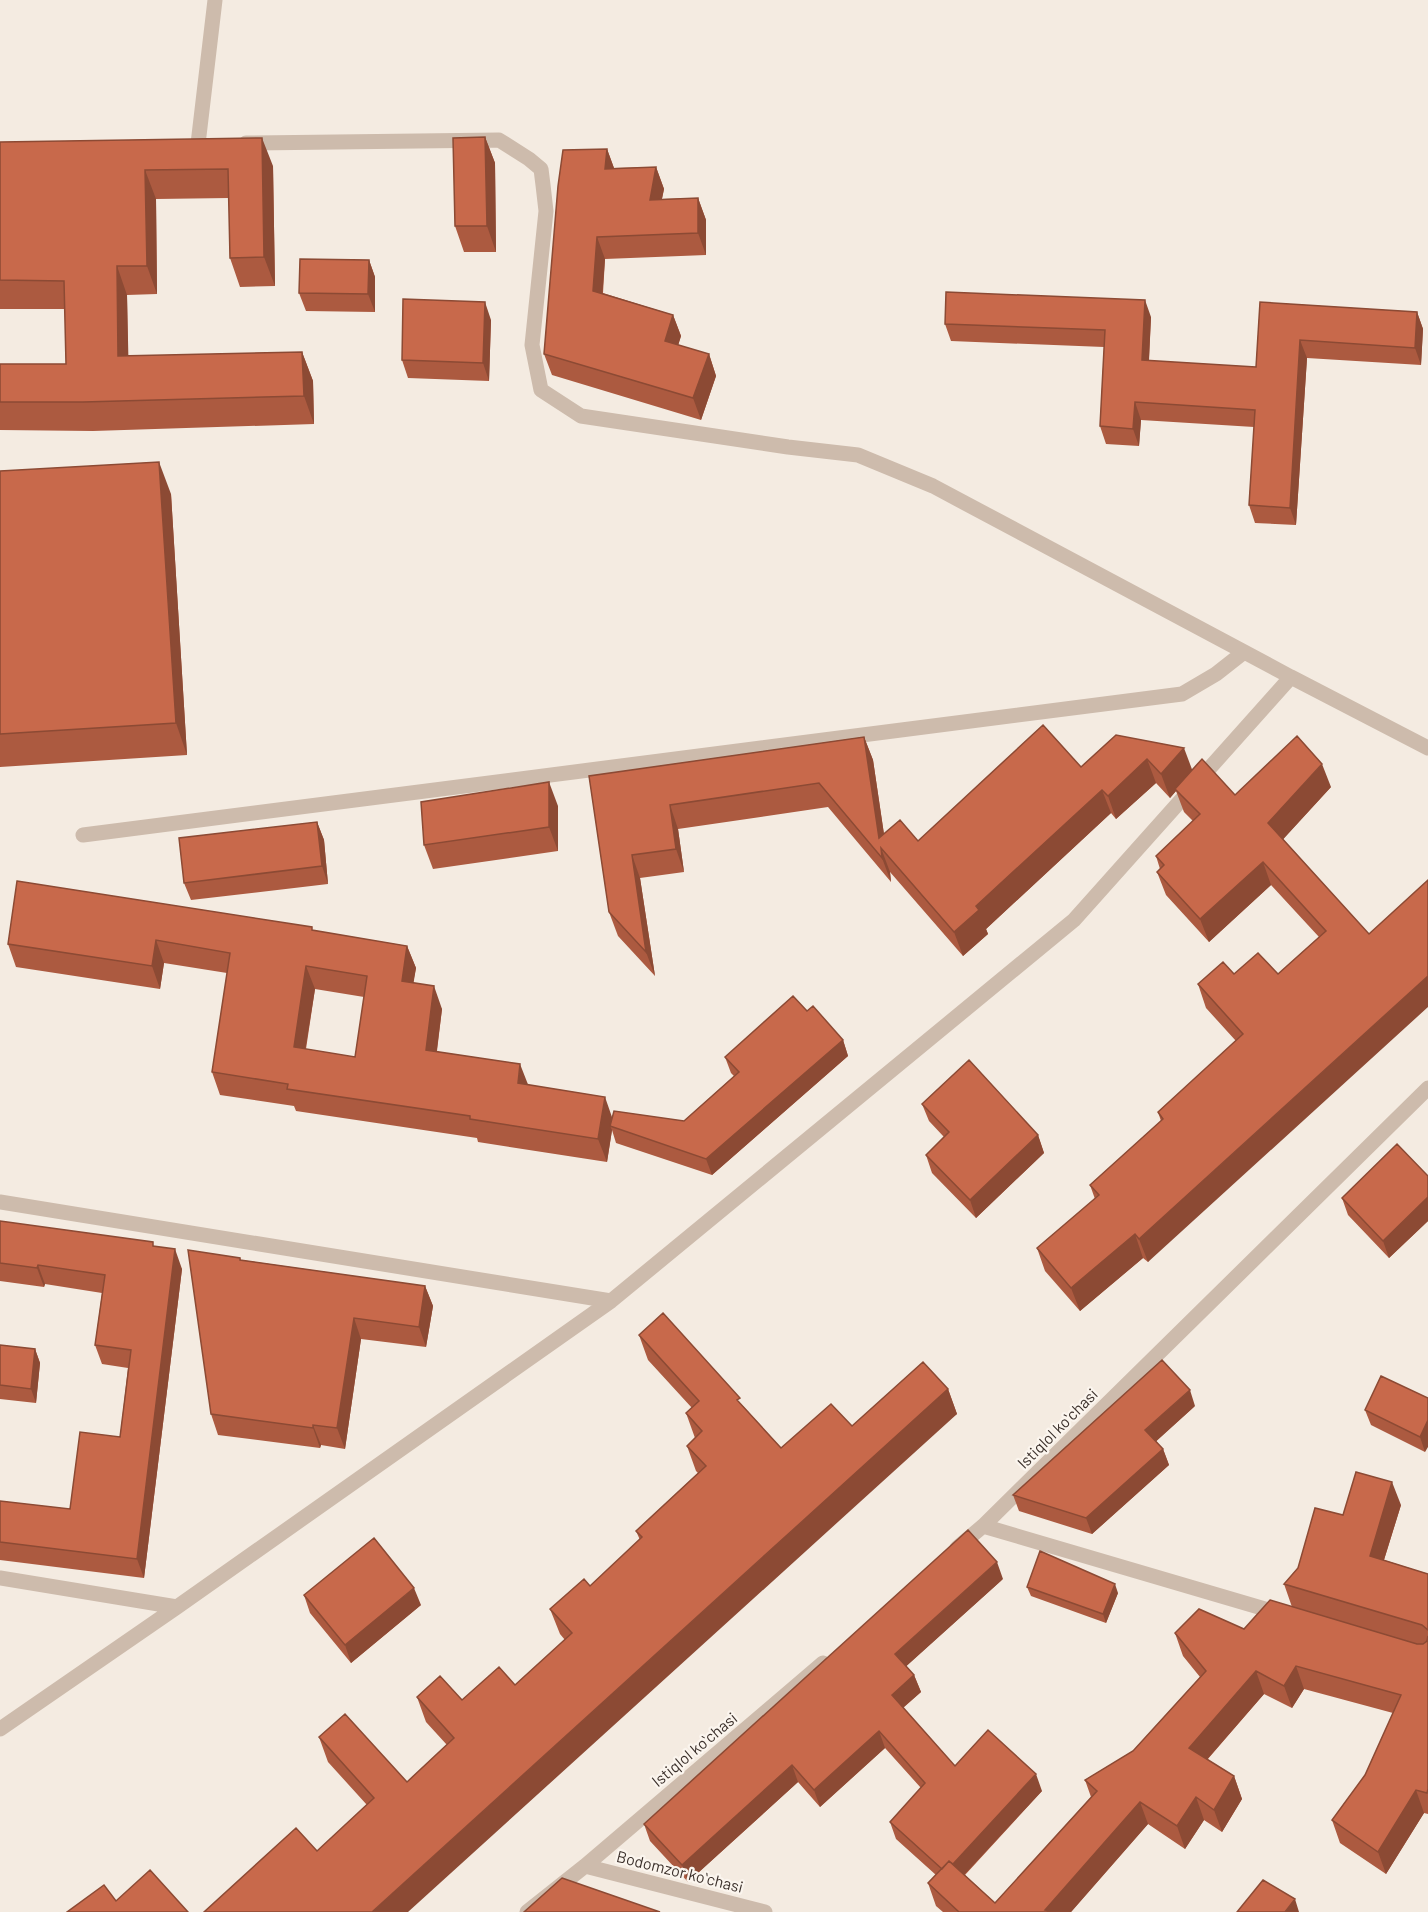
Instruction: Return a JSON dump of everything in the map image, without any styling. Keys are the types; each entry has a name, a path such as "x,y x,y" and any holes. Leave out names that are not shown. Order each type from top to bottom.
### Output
{"street":[{"path":"198,144 215,0"},
{"path":"232,143 499,140 541,169 546,211 532,345 541,390 581,416 788,447 858,455 933,486 1428,748"},
{"path":"83,835 1182,694 1216,674 1244,652"},
{"path":"0,1729 611,1301 1074,920 1291,677"},
{"name":"Istiqlol koʻchasi","path":"947,1557 983,1526 1428,1088"},
{"path":"0,1203 611,1301"},
{"path":"983,1526 1291,1617"},
{"path":"0,1578 177,1607"},
{"name":"Istiqlol koʻchasi","path":"527,1912 585,1866 838,1650"},
{"name":"Bodomzor koʻchasi","path":"585,1866 765,1912"}],"building":[{"path":"485,137 487,226 455,226 453,138"},
{"path":"262,138 264,257 230,258 228,169 145,170 147,266 117,266 118,356 302,352 304,396 0,402 0,364 66,364 64,281 0,280 0,142"},
{"path":"607,149 605,169 656,167 650,200 698,198 698,233 597,237 593,291 673,315 665,341 709,354 693,398 544,354 563,150"},
{"path":"300,259 369,260 368,294 299,293"},
{"path":"946,292 1145,300 1142,360 1256,367 1260,302 1417,312 1415,348 1300,340 1290,508 1249,505 1255,410 1135,402 1133,429 1100,426 1105,330 945,324"},
{"path":"403,299 485,302 483,363 402,360"},
{"path":"159,462 176,723 0,734 0,471"},
{"path":"1043,725 1081,767 1116,735 1184,748 1161,774 1147,759 1108,796 1102,790 976,906 979,910 954,932 881,848 882,858 819,783 670,805 676,849 632,855 646,952 609,912 589,776 864,737 879,838 900,820 918,841"},
{"path":"1297,736 1322,764 1268,823 1369,934 1428,880 1428,976 1139,1239 1135,1234 1071,1288 1037,1248 1099,1195 1090,1185 1163,1119 1158,1112 1243,1034 1198,984 1223,962 1234,974 1258,953 1278,974 1326,931 1263,862 1200,919 1157,872 1164,865 1156,856 1200,814 1175,789 1202,759 1235,795"},
{"path":"549,782 549,827 424,845 421,802"},
{"path":"317,822 322,866 184,883 179,838"},
{"path":"17,881 312,927 312,930 407,946 402,981 434,986 426,1050 520,1064 518,1083 605,1097 598,1139 470,1119 470,1116 287,1089 288,1084 212,1072 230,953 156,940 152,966 8,944","holes":["306,966 367,976 355,1057 294,1047"]},
{"path":"793,996 807,1011 813,1006 843,1040 706,1159 610,1126 614,1111 684,1121 739,1072 725,1057"},
{"path":"969,1060 1038,1135 970,1200 926,1155 949,1132 922,1104"},
{"path":"1397,1144 1428,1176 1428,1197 1383,1241 1342,1198"},
{"path":"0,1221 153,1242 153,1246 175,1249 137,1559 0,1542 0,1501 70,1509 80,1432 120,1437 131,1350 95,1345 105,1275 38,1265 37,1268 0,1263"},
{"path":"188,1250 240,1258 240,1260 425,1286 419,1327 354,1318 337,1428 313,1425 313,1428 211,1414"},
{"path":"663,1313 740,1398 737,1400 781,1448 831,1404 852,1426 923,1362 948,1389 372,1912 204,1912 296,1828 317,1851 374,1798 319,1737 345,1714 407,1782 454,1738 417,1697 440,1676 462,1700 499,1667 515,1685 572,1633 550,1609 584,1579 590,1586 642,1537 636,1531 706,1466 687,1446 702,1431 686,1413 699,1401 639,1335"},
{"path":"0,1345 35,1349 31,1389 0,1385"},
{"path":"1162,1360 1190,1390 1145,1430 1163,1449 1086,1518 1013,1495"},
{"path":"1381,1376 1428,1398 1428,1420 1420,1437 1365,1410"},
{"path":"1356,1472 1392,1482 1370,1556 1428,1574 1428,1630 1422,1625 1284,1584 1298,1568 1315,1508 1343,1515"},
{"path":"968,1530 997,1562 895,1654 914,1675 892,1695 955,1766 988,1730 1036,1774 953,1864 949,1861 942,1869 890,1822 925,1783 879,1731 814,1790 792,1765 682,1865 644,1824"},
{"path":"374,1538 414,1588 345,1645 304,1595"},
{"path":"1040,1551 1115,1584 1103,1614 1027,1587"},
{"path":"1270,1600 1417,1644 1423,1644 1427,1641 1428,1636 1428,1789 1427,1793 1416,1790 1378,1852 1332,1820 1365,1775 1401,1695 1296,1666 1284,1686 1256,1671 1189,1748 1234,1776 1214,1810 1196,1797 1177,1826 1140,1802 1045,1910 1055,1912 959,1912 928,1883 949,1861 995,1903 1097,1791 1085,1780 1133,1751 1206,1671 1175,1633 1199,1609 1244,1629"},
{"path":"150,1870 188,1912 67,1912 104,1885 116,1901"},
{"path":"562,1878 660,1912 524,1912"},
{"path":"1263,1880 1295,1899 1285,1912 1237,1912"}]}
